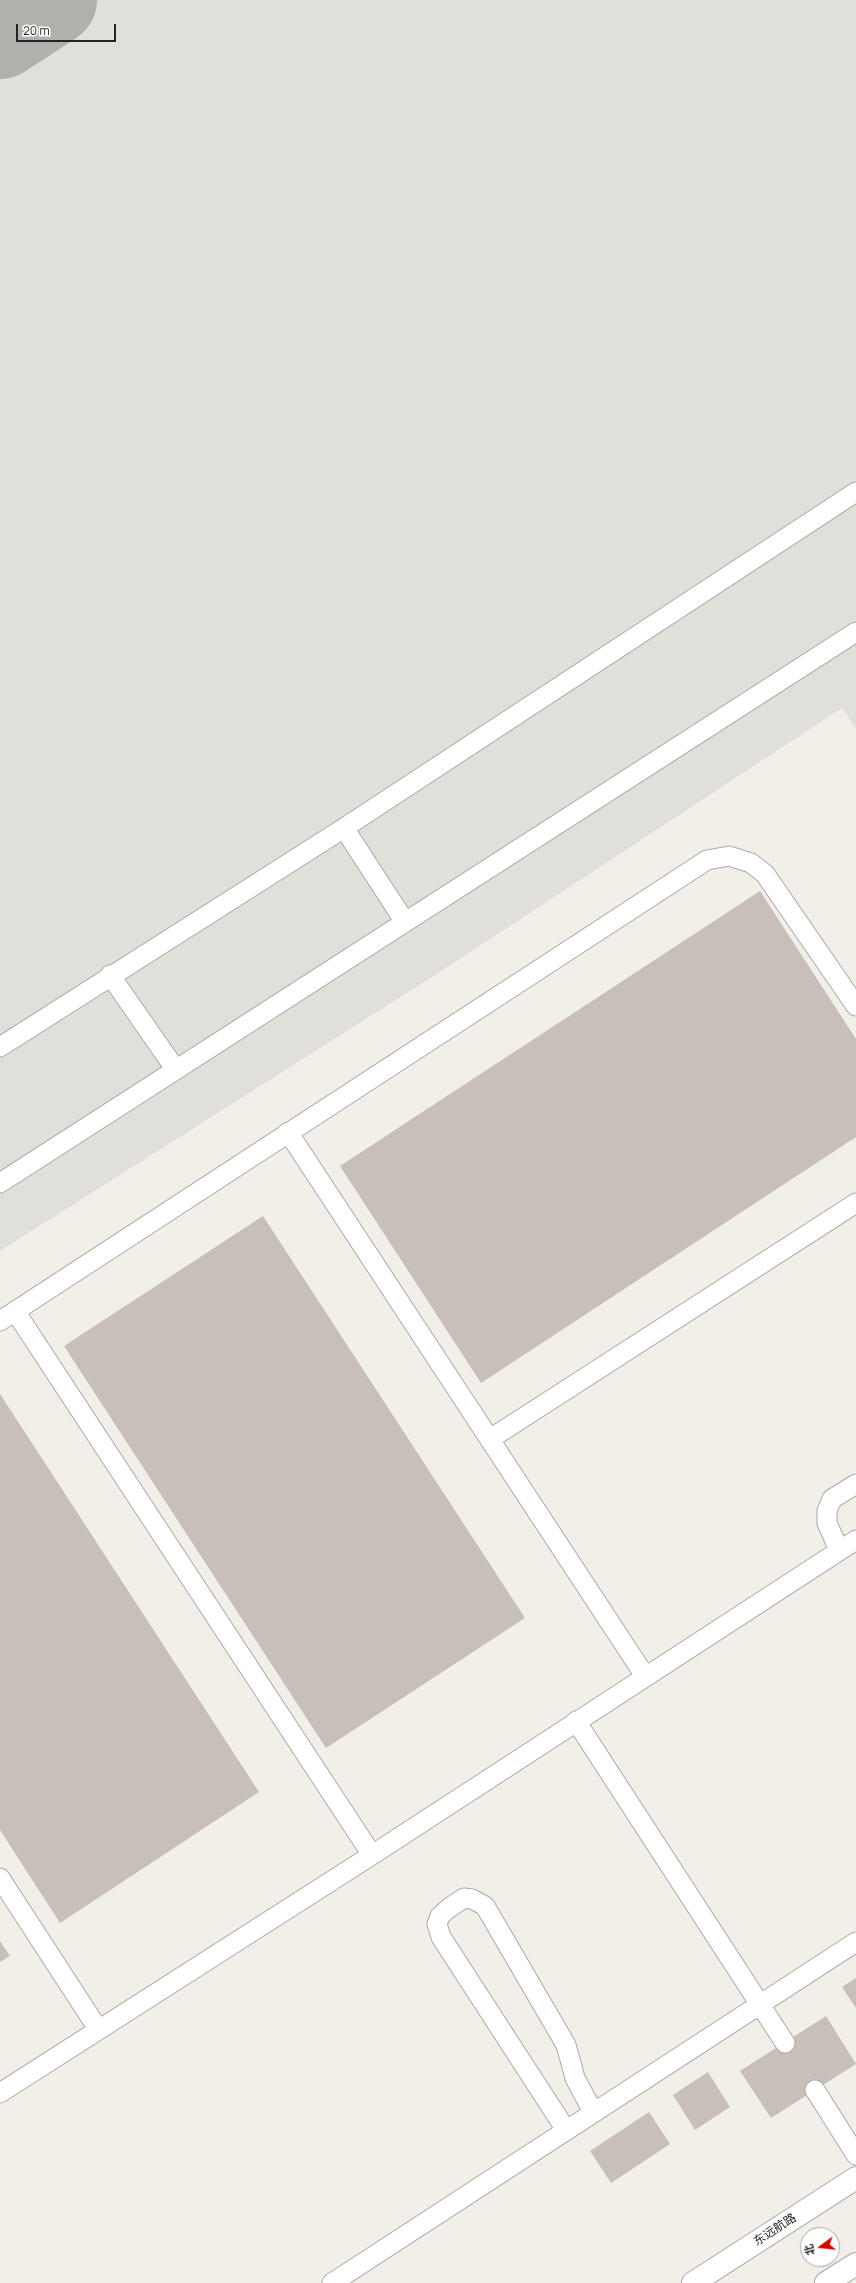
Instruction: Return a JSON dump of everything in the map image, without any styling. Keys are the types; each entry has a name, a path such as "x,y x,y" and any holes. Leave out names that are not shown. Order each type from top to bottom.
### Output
{"street":[{"name":"东远航路","path":"693,2283 856,2178"},
{"path":"826,2283 856,2264"}],"lane":[{"path":"0,1047 110,975 344,828 856,492"},
{"path":"0,1183 856,632"},
{"path":"344,828 405,922"},
{"path":"372,1855 8,1316 707,860 729,856 751,863 765,874 856,1006"},
{"path":"110,975 176,1070"},
{"path":"288,1132 645,1676"},
{"path":"490,1439 856,1203"},
{"path":"839,1550 828,1523 827,1511 832,1499 856,1484"},
{"path":"0,2093 372,1855 856,1540"},
{"path":"576,1721 785,2043"},
{"path":"0,1878 98,2030"},
{"path":"566,2130 442,1937 437,1924 440,1916 464,1898 472,1899 484,1906 566,2045 575,2078 593,2112"},
{"path":"332,2283 856,1942"},
{"path":"815,2090 856,2155"}],"shaded area":[{"path":"0,0 856,0 856,729 842,708 443,970 0,1251"}],"building":[{"path":"760,891 856,1039 856,1137 481,1383 340,1166"},
{"path":"263,1216 525,1618 326,1748 64,1346"},
{"path":"0,1394 259,1792 60,1923 0,1830"},
{"path":"0,1941 10,1956 0,1962"},
{"path":"856,1978 856,2008 842,1987"},
{"path":"826,2016 856,2064 771,2118 740,2071"},
{"path":"708,2072 730,2107 695,2130 673,2095"},
{"path":"649,2112 670,2144 611,2183 590,2151"}],"taxiway":[{"path":"0,34 52,0"}]}
